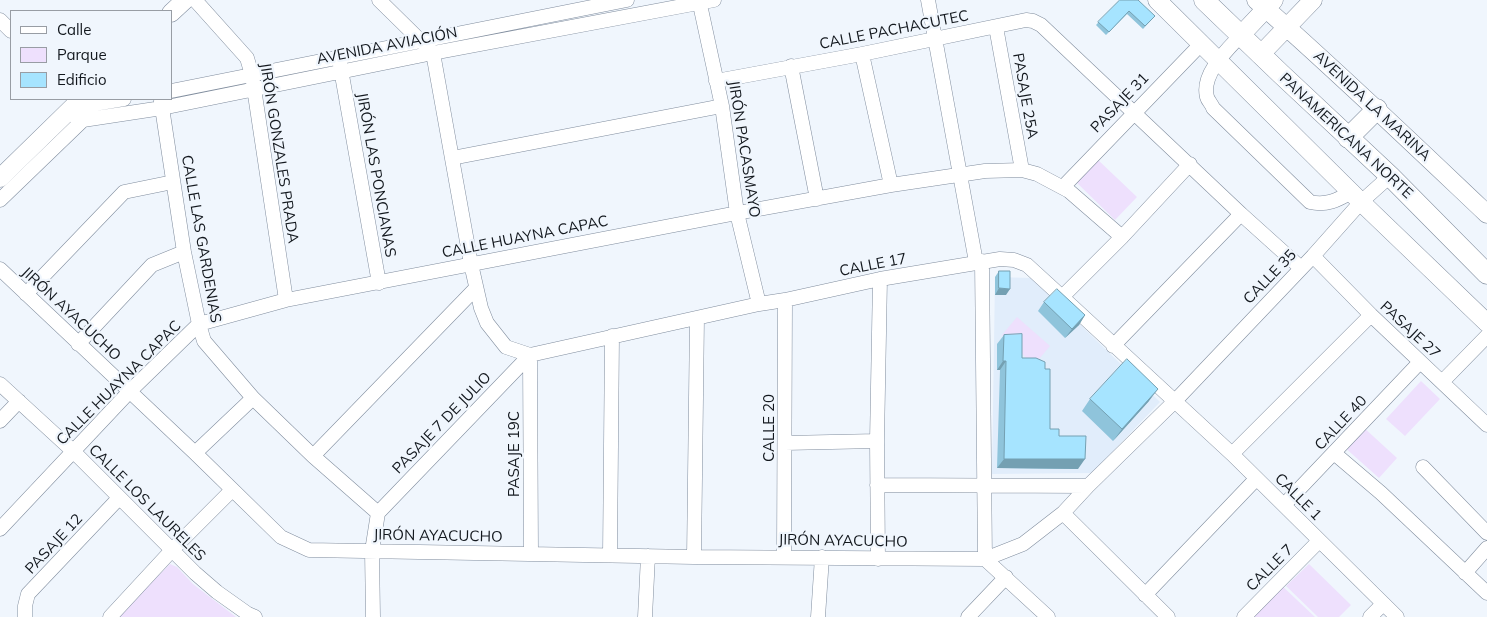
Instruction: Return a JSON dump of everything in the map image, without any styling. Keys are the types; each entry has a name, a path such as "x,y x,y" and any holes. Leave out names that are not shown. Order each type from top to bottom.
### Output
{"highway":[{"name":"PANAMERICANA NORTE","path":"1204,0 1390,176 1487,274"},
{"path":"1348,138 1377,110"}],"main road":[{"path":"172,12 185,0"},
{"path":"1157,0 1356,197 1487,323"},
{"path":"1260,55 1313,0"},
{"path":"1240,35 1265,3"},
{"name":"AVENIDA LA MARINA","path":"1265,3 1288,27 1487,214"},
{"path":"0,178 75,117 84,100"}],"street":[{"name":"JIRÓN GONZALES PRADA","path":"195,0 247,58 286,300"},
{"path":"379,0 433,53 471,264 487,323 506,347 530,355"},
{"name":"AVENIDA AVIACIÓN","path":"340,65 421,41 582,4 627,0"},
{"name":"AVENIDA AVIACIÓN","path":"75,117 161,103 252,82 340,65 433,53 714,0"},
{"path":"928,0 960,174 979,262 985,559 1048,617"},
{"name":"JIRÓN PACASMAYO","path":"699,2 722,106 737,213 759,304"},
{"path":"0,20 10,31"},
{"name":"CALLE PACHACUTEC","path":"716,80 862,54 1026,20 1033,21 1042,25 1241,214 1301,268"},
{"name":"PASAJE 25A","path":"996,27 1022,170"},
{"path":"1240,35 1218,59 1207,84 1207,98 1213,108 1310,202 1325,204 1356,197"},
{"name":"PASAJE 31","path":"1063,187 1202,43"},
{"path":"862,54 891,185"},
{"name":"JIRÓN LAS PONCIANAS","path":"340,65 379,283"},
{"path":"791,66 817,199"},
{"name":"AVENIDA AVIACIÓN","path":"172,90 252,82"},
{"name":"CALLE LAS GARDENIAS","path":"161,103 184,252 204,341 253,398 313,456 378,513"},
{"path":"452,158 722,106"},
{"path":"0,200 75,117"},
{"path":"1062,297 1122,237 1190,164"},
{"name":"CALLE HUAYNA CAPAC","path":"0,529 130,391 199,324 286,300 737,213 891,185 985,171 1022,170 1037,174 1063,187 1122,237"},
{"name":"CALLE 35","path":"985,559 1023,544 1063,513 1313,256 1356,197 1390,176"},
{"path":"26,294 124,192 173,182"},
{"path":"1113,346 1241,214"},
{"path":"78,344 152,266 184,252"},
{"name":"PASAJE 27","path":"1313,256 1371,315 1487,425"},
{"name":"CALLE 17","path":"530,355 880,279 1000,259 1014,260 1027,265 1174,401"},
{"name":"JIRÓN AYACUCHO","path":"0,269 281,537 309,550 694,557 985,559"},
{"path":"878,559 876,441 880,279"},
{"path":"313,456 476,288"},
{"name":"CALLE 20","path":"784,557 786,443 785,300"},
{"path":"1232,454 1371,315"},
{"path":"694,557 697,318"},
{"path":"610,555 612,336"},
{"path":"1442,382 1487,336"},
{"name":"PASAJE 7 DE JULIO","path":"378,513 530,355"},
{"name":"PASAJE 19C","path":"530,355 531,554"},
{"name":"CALLE 40","path":"1284,506 1420,362"},
{"name":"CALLE LOS LAURELES","path":"0,384 73,452 195,573 217,592 255,617"},
{"path":"195,453 253,398"},
{"path":"0,421 19,401"},
{"name":"CALLE 1","path":"1174,401 1232,454 1397,617"},
{"path":"786,443 876,441"},
{"path":"1334,453 1381,493 1487,594"},
{"path":"1423,467 1487,533"},
{"path":"1146,595 1256,479"},
{"path":"877,485 1088,486"},
{"path":"110,617 172,550 232,490"},
{"name":"PASAJE 12","path":"25,617 28,594 119,498"},
{"path":"373,617 372,551 378,513"},
{"path":"1063,513 1168,617"},
{"name":"CALLE 7","path":"1244,617 1318,541"},
{"path":"1465,573 1487,548"},
{"path":"645,617 648,556"},
{"path":"818,617 822,557"},
{"path":"968,617 1006,577"},
{"path":"1370,617 1383,604"}],"shaded area":[{"path":"995,277 1032,278 1160,402 1092,473 992,474"}],"green space":[{"path":"1096,158 1137,197 1115,220 1074,180"},
{"path":"1017,317 1050,346 1034,365 1002,335"},
{"path":"1421,381 1440,399 1405,436 1386,419"},
{"path":"1362,426 1397,458 1379,478 1343,446"},
{"path":"170,564 177,567 193,584 236,617 117,617"},
{"path":"1309,564 1351,605 1339,617 1318,617 1286,586"},
{"path":"1278,582 1315,617 1245,617"}],"building":[{"path":"1120,0 1138,0 1155,16 1145,26 1129,11 1109,32 1098,22"},
{"path":"999,271 1010,271 1010,289 999,288"},
{"path":"1057,289 1085,315 1072,329 1044,302"},
{"path":"1022,334 1022,358 1036,358 1045,362 1045,369 1050,369 1050,429 1059,429 1059,436 1086,436 1085,459 1004,459 1006,361 1003,361 1004,335"},
{"path":"1127,359 1158,389 1122,429 1090,399"}]}
